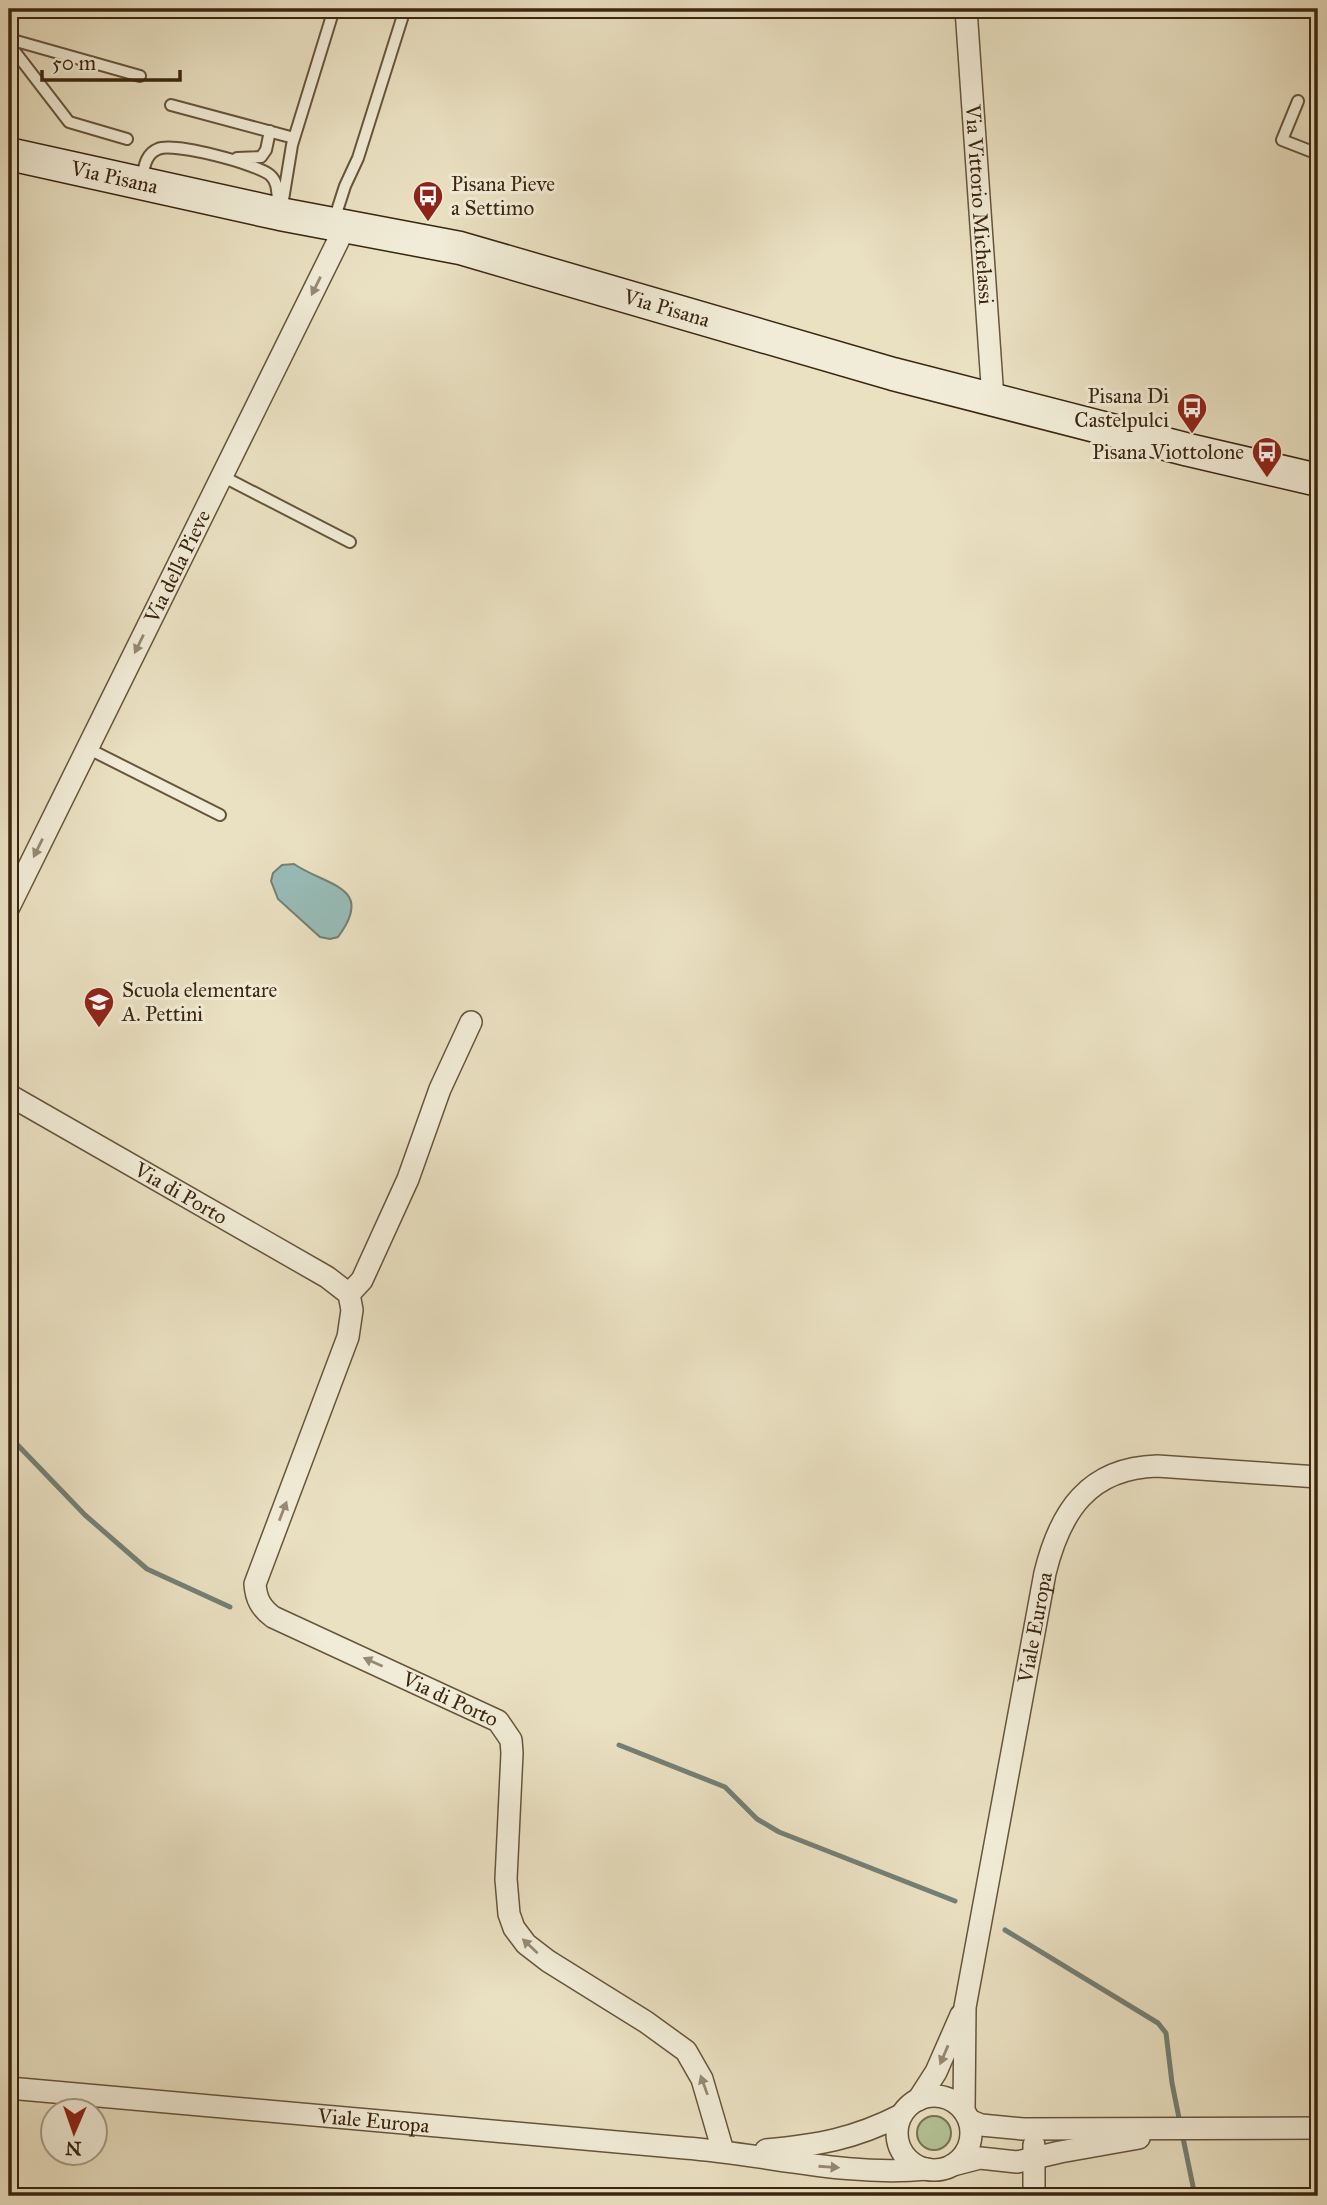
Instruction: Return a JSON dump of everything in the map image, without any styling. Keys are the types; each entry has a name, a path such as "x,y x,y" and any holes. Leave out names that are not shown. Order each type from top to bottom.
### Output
{"main road":[{"name":"Via Pisana","path":"9,154 280,214 460,248 803,349 1189,450 1318,480"}],"street":[{"name":"Via Vittorio Michelassi","path":"966,9 993,399"},
{"name":"Via della Pieve","path":"9,907 222,476 339,224"},
{"path":"349,1294 362,1280 402,1192 440,1088 471,1022"},
{"name":"Via di Porto","path":"9,1095 327,1277 349,1294 352,1310 348,1337 255,1584 258,1601 273,1617 498,1721 511,1740 506,1879 509,1914 514,1928 526,1944 548,1961 646,2022 686,2051 702,2079 730,2151"},
{"name":"Viale Europa","path":"966,2116 965,2007 1045,1573 1052,1544 1074,1503 1107,1479 1135,1466 1318,1477"},
{"name":"Viale Europa","path":"918,2100 936,2073 965,2007"},
{"name":"Viale Europa","path":"9,2088 299,2112 438,2128 730,2151 794,2148 836,2141 876,2128 901,2115"},
{"path":"1199,2129 1008,2163 980,2158 940,2169 927,2169 911,2162 901,2149 897,2132 901,2115 918,2100 938,2096 948,2099 966,2116 981,2125 1023,2130 1318,2127"},
{"path":"953,2165 964,2155 970,2142 966,2116"},
{"path":"1023,2130 1033,2142 1035,2158 1032,2196"},
{"name":"Viale Europa","path":"730,2151 816,2166 901,2172 927,2169"},
{"path":"1008,2163 1032,2196"}],"lane":[{"path":"280,214 294,138 334,9"},
{"path":"339,224 345,186 358,158 405,9"},
{"path":"9,42 140,76"},
{"path":"9,42 69,122 127,139"},
{"path":"1298,101 1282,140 1318,154"},
{"path":"171,105 294,138"},
{"path":"227,158 261,157 266,150 270,131"},
{"path":"141,184 145,165 150,155 158,149 170,146 227,158 270,175 276,183 280,214"},
{"path":"222,476 350,542"},
{"path":"87,748 220,815"}],"green space":[{"path":"934,2116 946,2121 951,2133 946,2145 934,2150 922,2145 917,2133 922,2121"}],"water":[{"path":"294,864 332,883 349,897 352,907 338,937 320,937 278,899 271,881 273,873 282,865"}],"waterway":[{"path":"9,1436 85,1515 147,1569 230,1607"},
{"path":"619,1745 725,1787 757,1819 779,1832 955,1901"},
{"path":"1005,1930 1158,2023 1166,2033 1180,2123"},
{"path":"1182,2133 1195,2196"}],"place":[{"name":"Pisana Pieve a Settimo","path":"428,223"},
{"name":"Pisana Di Castelpulci","path":"1192,435"},
{"name":"Pisana Viottolone","path":"1267,479"},
{"name":"Scuola elementare A. Pettini","path":"99,1029"}]}
